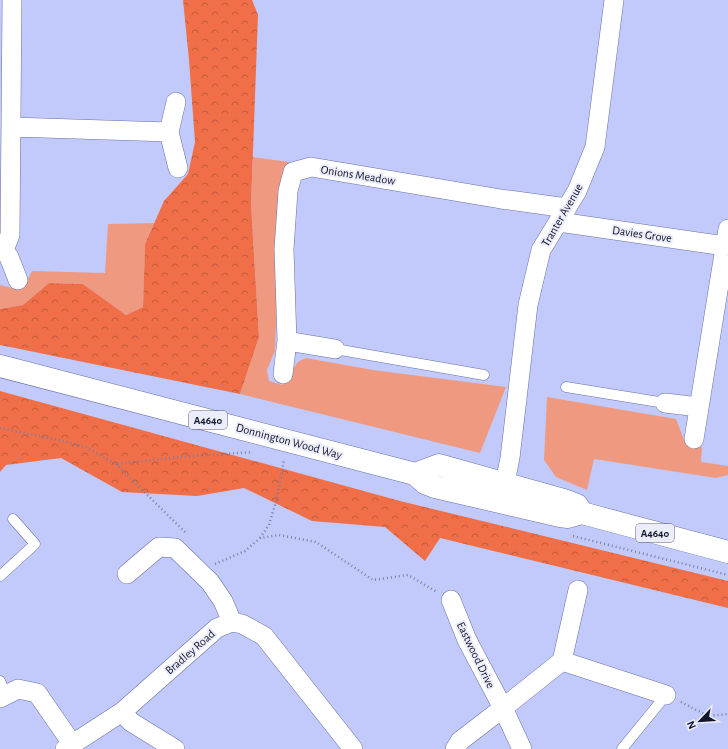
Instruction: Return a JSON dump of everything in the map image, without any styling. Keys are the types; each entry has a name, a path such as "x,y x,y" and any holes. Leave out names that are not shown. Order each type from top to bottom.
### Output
{"main road":[{"name":"Donnington Wood Way","path":"0,366 415,474 439,464 560,516 576,516 582,513 728,552"}],"street":[{"path":"12,0 10,235 2,249 9,257 18,280"},
{"name":"Tranter Avenue","path":"503,492 512,445 528,305 541,250 577,191 595,147 614,0"},
{"path":"176,102 169,132 178,168"},
{"path":"12,127 169,132"},
{"name":"Onions Meadow","path":"283,374 287,341 284,249 288,191 293,172 311,167 501,199 563,215"},
{"name":"Davies Grove","path":"563,215 727,237 694,439"},
{"path":"287,341 335,349"},
{"path":"665,403 699,407"},
{"path":"127,574 159,547 175,548 210,582 223,601 232,622 242,624 264,636 353,749"},
{"path":"455,749 460,741 562,661 578,590"},
{"name":"Eastwood Drive","path":"451,600 467,640 503,708 522,749"},
{"name":"Bradley Road","path":"69,747 122,712 217,628 232,622"},
{"path":"562,661 666,695"},
{"path":"2,691 18,689 37,692 69,747"},
{"path":"122,712 131,722 175,749"}],"lane":[{"path":"335,349 484,375"},
{"path":"566,387 665,403"},
{"path":"0,576 35,544 13,519"},
{"path":"622,749 666,695"}],"path":[{"path":"0,428 86,447 116,464 173,457 254,452"},
{"path":"214,564 245,551 260,538 269,526 277,498 284,460 290,462"},
{"path":"260,538 279,535 316,542 373,580 408,575 451,600"},
{"path":"572,536 728,575"},
{"path":"666,695 708,716 728,714"}],"shaded area":[{"path":"253,157 289,162 280,213 275,351 267,370 269,381 282,385 290,380 296,364 306,358 373,370 506,387 480,453 240,394 259,337 251,205"},
{"path":"154,223 145,244 143,307 126,315 83,284 49,283 23,305 0,309 0,285 16,289 26,283 32,271 105,273 108,224"},
{"path":"547,397 676,419 686,445 702,447 701,462 728,466 728,475 716,478 594,459 587,490 556,477 544,460"}],"green space":[{"path":"183,0 252,0 258,15 251,205 259,337 240,394 0,345 0,309 23,305 49,283 83,284 126,315 143,307 145,244 164,201 188,174 195,142"},
{"path":"0,391 400,501 728,581 728,608 440,538 425,561 385,527 312,521 244,488 197,496 122,492 61,458 6,465 0,472"}]}
